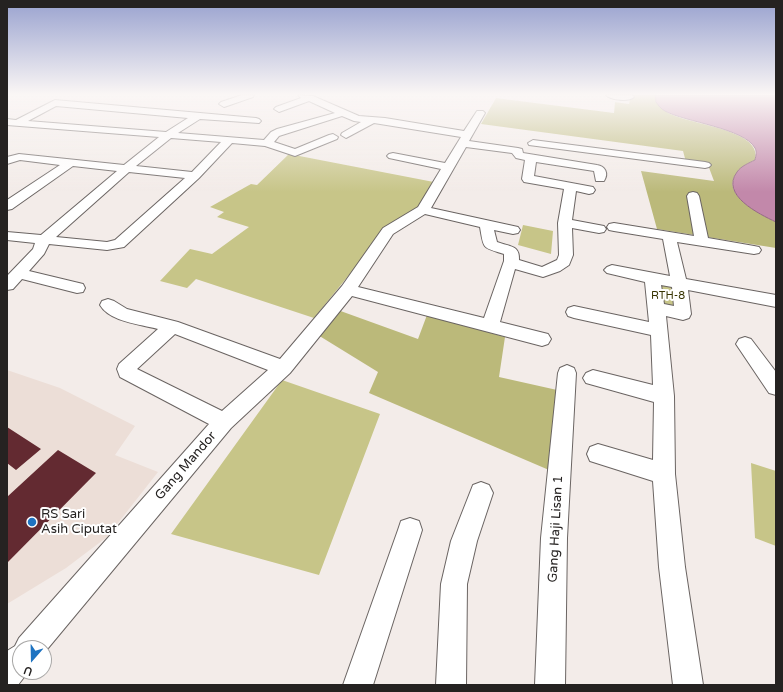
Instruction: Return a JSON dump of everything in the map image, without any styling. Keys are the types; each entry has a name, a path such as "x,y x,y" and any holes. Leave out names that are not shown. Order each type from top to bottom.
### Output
{"street":[{"path":"54,127 267,143 295,153 333,137"},
{"path":"7,285 46,244 131,169 183,127"},
{"path":"267,143 281,131 294,127"},
{"path":"346,135 359,127"},
{"path":"423,127 452,132 465,139 518,151 531,151 534,139 705,165"},
{"path":"472,127 423,210 513,230"},
{"path":"7,236 46,244 107,246 119,244 195,176 229,140"},
{"path":"577,163 579,145"},
{"path":"518,151 518,155 531,158 596,168 600,170 600,178"},
{"path":"393,156 449,167"},
{"path":"7,162 19,157 195,176"},
{"path":"531,158 528,179 589,190"},
{"path":"7,206 70,162"},
{"path":"511,263 543,272 561,264 566,255 565,223 570,186"},
{"path":"693,196 702,242"},
{"name":"Gang Mandor","path":"36,640 224,422 283,368 348,290 388,232 423,210"},
{"path":"565,223 599,229"},
{"path":"486,224 490,245 512,252 511,263 508,266 490,327"},
{"path":"614,228 754,250"},
{"path":"656,308 683,314 679,283 669,236"},
{"path":"612,270 776,301"},
{"path":"19,273 77,288"},
{"path":"652,278 659,330 664,396 664,474 674,580 688,685"},
{"path":"348,290 542,339"},
{"path":"108,305 122,314 172,326 283,368"},
{"path":"574,312 659,330"},
{"path":"172,326 128,365 126,369 127,372 224,422"},
{"path":"745,344 776,387"},
{"name":"Gang Haji Lisan 1","path":"550,685 554,538 567,373"},
{"path":"593,378 664,396"},
{"path":"598,454 664,474"},
{"path":"451,685 454,584 464,541 481,493"},
{"path":"358,685 410,530"}],"shaded area":[{"path":"506,127 716,127 734,134 747,140 754,149 755,160 741,169 734,178 733,186 737,195 744,203 776,222 776,248 657,229 641,171 714,181 708,165 686,162 683,151"},
{"path":"717,127 776,127 776,222 752,209 737,196 733,180 737,172 743,166 755,160 756,149 749,141 727,130"},
{"path":"335,309 418,339 427,315 505,337 499,377 566,392 556,473 369,393 378,372 313,332"},
{"path":"7,370 60,388 135,426 115,455 158,472 107,537 66,568 7,604"}],"green space":[{"path":"289,154 439,183 421,209 383,233 314,318 196,279 187,288 160,281 190,249 212,254 249,227 217,217 224,212 210,207 251,184 257,185"},
{"path":"523,225 553,231 551,254 518,245"},
{"name":"RTH-8","path":"652,278 679,283 683,314 657,308"},
{"path":"282,380 380,414 319,575 171,534"},
{"path":"751,463 776,471 776,546 755,538"}],"building":[{"path":"7,427 41,449 16,470 7,463"},
{"path":"58,450 96,473 7,563 7,497"}],"place":[{"name":"RS Sari Asih Ciputat","path":"32,522"}]}
